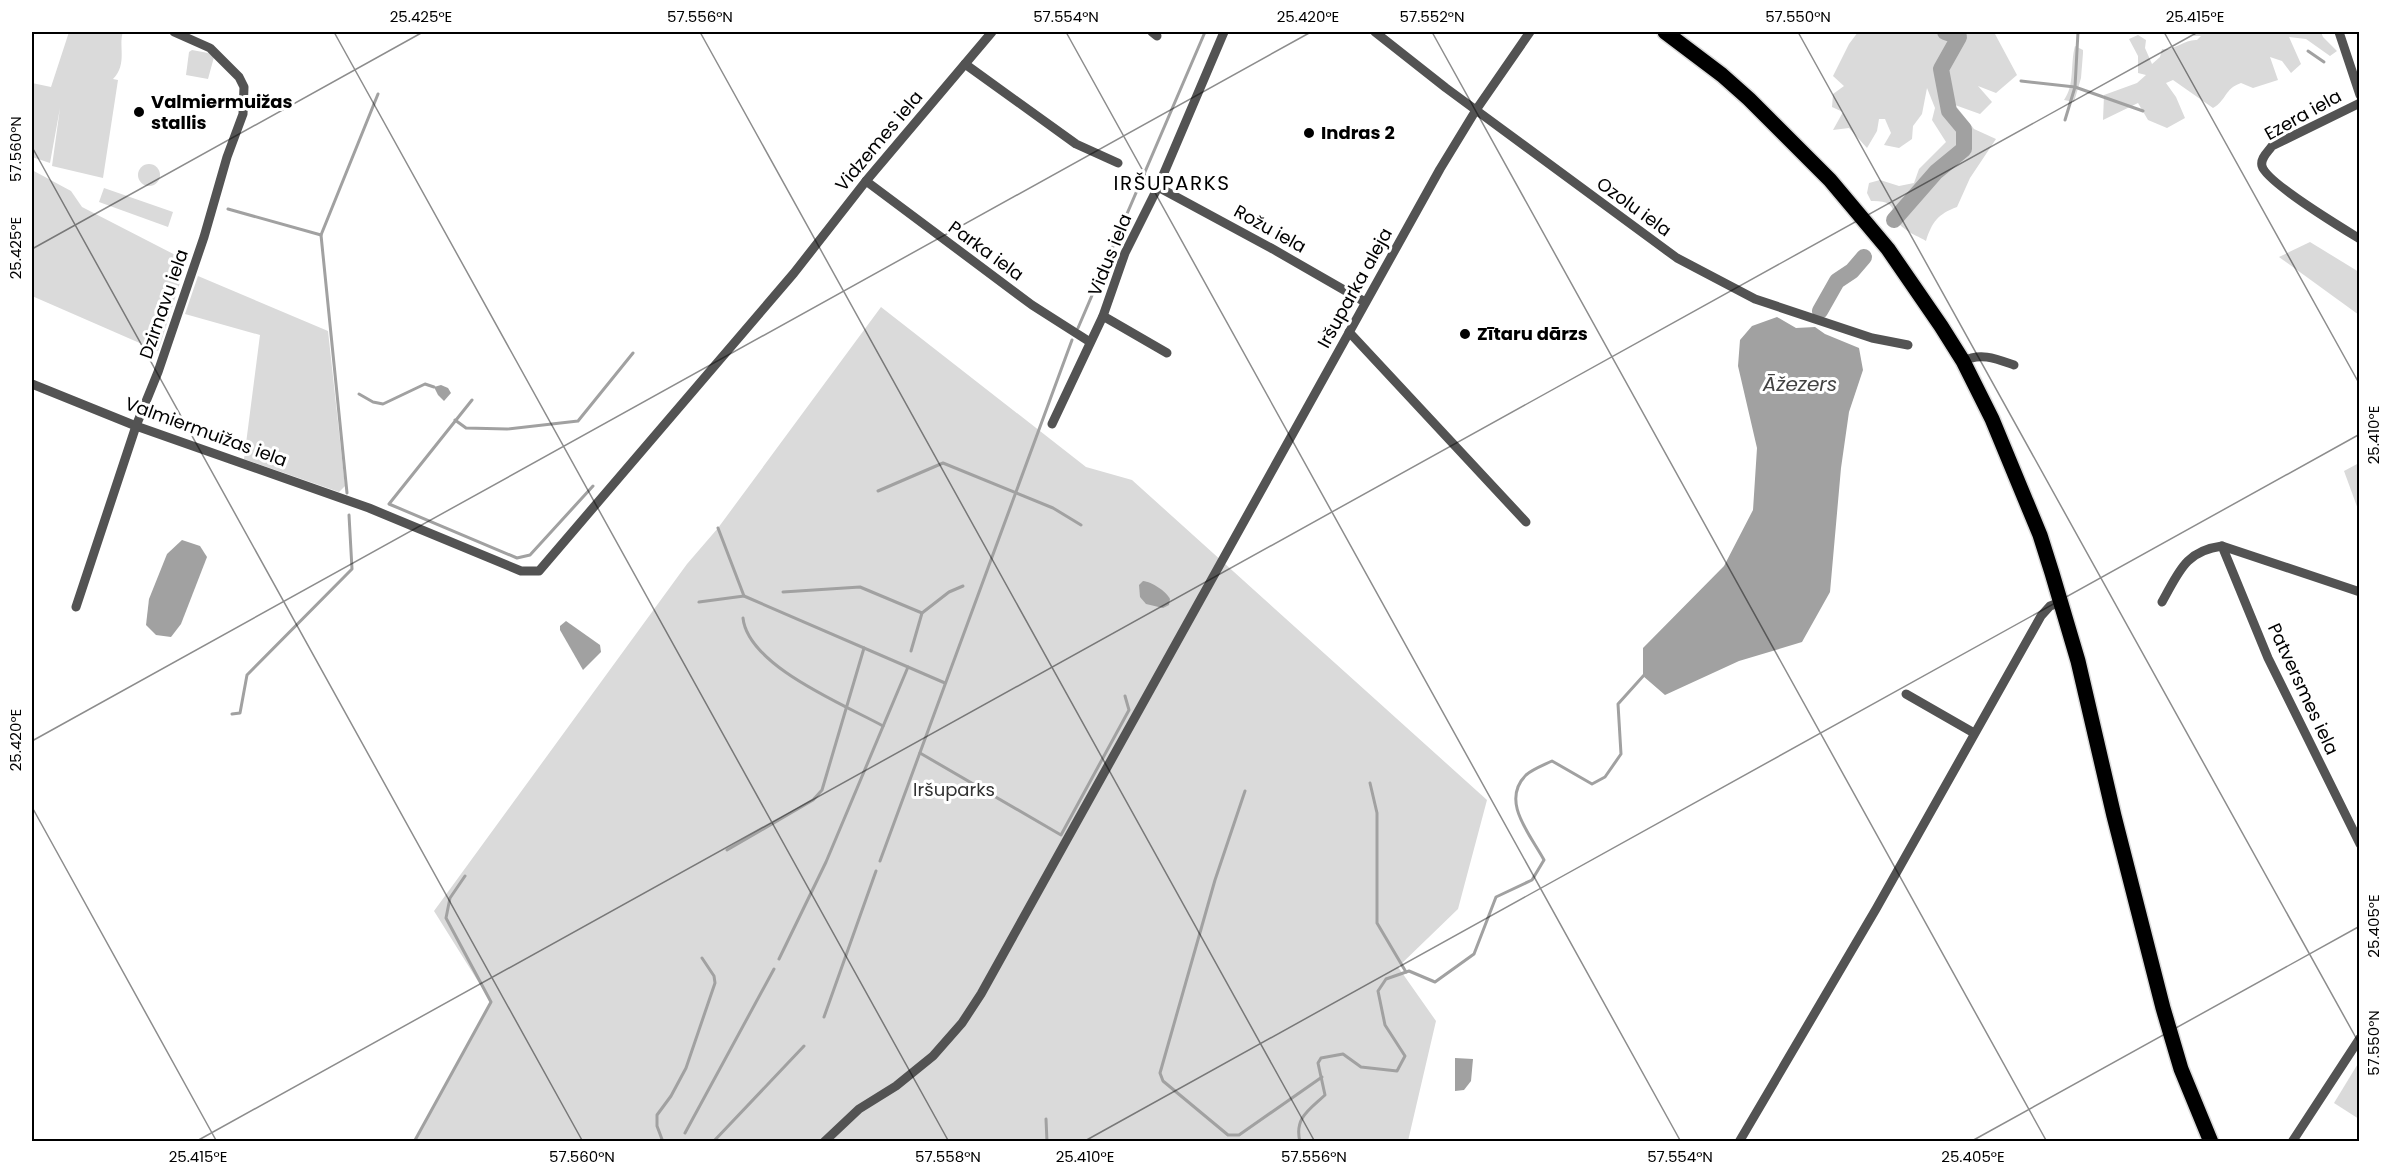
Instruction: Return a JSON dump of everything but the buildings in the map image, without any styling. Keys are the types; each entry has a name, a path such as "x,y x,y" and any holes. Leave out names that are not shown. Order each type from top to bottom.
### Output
{"highway":[{"path":"1665,32 1722,75 1749,99 1830,180 1877,235 1963,361 1992,419 2040,535 2061,602 2078,662 2163,1008 2181,1069 2211,1142"}],"street":[{"name":"Dzirnavu iela","path":"76,607 136,426 158,372 243,114 244,87 239,77 210,48 187,34 174,32"},
{"name":"Vidzemes iela","path":"369,508 521,571 539,571 794,273 866,181 992,32"},
{"name":"Vidus iela","path":"1052,424 1103,316 1125,253 1158,187 1224,32"},
{"name":"Ozolu iela","path":"1376,32 1476,110 1677,258 1755,299 1872,338 1908,345"},
{"name":"Iršuparka aleja","path":"824,1142 859,1109 896,1086 926,1062 962,1023 981,994 1365,302 1476,110 1530,32"},
{"path":"2339,32 2360,95"},
{"path":"964,64 1076,144 1118,163"},
{"name":"Ezera iela","path":"2360,103 2272,146 2261,165 2266,175 2360,239"},
{"name":"Parka iela","path":"866,181 1032,305 1090,342"},
{"name":"Rožu iela","path":"1158,187 1365,302"},
{"path":"1103,316 1167,353"},
{"path":"1349,332 1526,522"},
{"path":"1963,361 1972,357 1992,357 2014,365"},
{"name":"Valmiermuižas iela","path":"32,384 136,426 369,508"},
{"path":"2162,602 2184,563 2207,548 2222,546 2360,592"},
{"name":"Patversmes iela","path":"2222,546 2268,658 2360,844"},
{"path":"1739,1142 1812,1019 2041,616 2050,606 2061,602"},
{"path":"1906,694 1974,734"},
{"path":"2292,1142 2360,1038"}],"green space":[{"path":"69,32 123,32 120,67 113,79 118,80 103,178 52,166 60,108 50,163 32,157 32,83 51,87"},
{"path":"1858,32 1989,32 1995,34 2017,75 1996,93 1978,86 1992,102 1980,114 1955,105 1974,129 1996,139 1970,178 1957,207 1937,220 1926,241 1907,231 1900,224 1891,206 1881,201 1871,201 1867,193 1869,183 1880,180 1899,186 1914,183 1919,169 1946,142 1932,120 1935,108 1927,88 1922,114 1913,126 1912,139 1899,148 1884,145 1891,133 1885,119 1879,119 1877,131 1867,148 1849,128 1833,130 1843,112 1832,107 1833,94 1844,86 1833,76 1849,44"},
{"path":"2192,32 2321,32 2337,51 2330,56 2306,39 2289,37 2301,64 2291,73 2282,61 2270,57 2278,80 2253,88 2241,83 2235,85 2213,108 2173,80 2166,83 2176,97 2185,118 2167,128 2148,120 2138,103 2103,120 2104,95 2137,83 2146,75 2138,73 2138,56 2129,39 2138,35 2146,40 2145,48 2152,64 2160,57 2162,49 2197,40 2201,36 2194,36"},
{"path":"2075,46 2083,50 2083,53 2081,78 2074,102 2064,100 2070,88"},
{"path":"192,50 208,53 214,57 208,79 186,75 189,52"},
{"path":"149,164 157,167 160,175 157,183 149,186 141,183 138,175 141,167"},
{"path":"32,170 71,191 82,207 187,261 158,351 32,296"},
{"path":"104,188 173,212 168,227 99,202"},
{"path":"2310,242 2359,272 2359,315 2279,257"},
{"path":"198,276 328,331 345,486 339,492 244,459 260,335 185,314"},
{"name":"Iršuparks","path":"881,307 1086,467 1132,480 1487,800 1458,909 1398,967 1436,1021 1408,1141 414,1142 491,1002 434,911 687,564 718,528"},
{"path":"2359,463 2359,512 2344,471"},
{"path":"2359,1062 2359,1119 2334,1103"}],"water":[{"name":"Āžezers","path":"1777,317 1796,328 1815,327 1825,334 1859,348 1863,370 1849,412 1841,468 1830,592 1802,642 1739,661 1665,695 1643,676 1643,648 1724,566 1753,510 1757,448 1738,366 1740,340 1752,326"},
{"path":"441,385 448,388 451,393 444,401 434,387"},
{"path":"182,540 200,546 207,557 181,624 171,637 156,635 146,625 149,599 167,554"},
{"path":"1143,581 1165,593 1170,599 1169,605 1163,608 1146,604 1140,597 1139,585"},
{"path":"566,621 600,645 601,652 583,670 560,630 560,626"},
{"path":"1455,1058 1473,1059 1471,1081 1464,1090 1455,1091"}],"waterway":[{"path":"1078,328 1205,32"},
{"path":"1894,220 1936,172 1964,149 1964,129 1949,111 1941,69 1959,37 1945,32"},
{"path":"2065,120 2075,87 2078,32"},
{"path":"2308,51 2324,62"},
{"path":"2021,81 2075,87 2143,111"},
{"path":"347,493 321,235 378,94"},
{"path":"228,209 321,235"},
{"path":"1820,311 1837,281 1852,271 1864,257"},
{"path":"880,861 1072,340"},
{"path":"455,420 466,428 507,429 578,421 633,353"},
{"path":"359,394 373,402 383,404 425,384 434,387"},
{"path":"472,400 389,504 517,558 530,555 593,486"},
{"path":"878,491 943,463 1053,508 1081,525"},
{"path":"232,714 240,713 247,675 352,569 349,515"},
{"path":"718,528 744,596 945,683"},
{"path":"911,651 922,613 949,592 963,586"},
{"path":"783,592 860,587 922,613"},
{"path":"699,602 744,596"},
{"path":"743,618 749,636 779,668 823,695 883,726"},
{"path":"727,850 813,800 822,790 864,648"},
{"path":"779,959 826,862 908,667"},
{"path":"1300,1142 1299,1127 1304,1115 1325,1095 1318,1063 1321,1058 1343,1054 1361,1067 1397,1071 1405,1056 1385,1025 1378,991 1386,979 1409,971 1435,982 1474,954 1496,897 1532,880 1544,860 1520,818 1516,796 1519,785 1526,775 1552,761 1592,784 1605,777 1621,754 1618,704 1645,674"},
{"path":"920,753 1061,835 1129,710 1125,696"},
{"path":"1370,783 1377,813 1377,923 1406,972"},
{"path":"1245,791 1215,880 1160,1073 1163,1081 1228,1135 1239,1135 1322,1077"},
{"path":"824,1017 876,871"},
{"path":"414,1142 491,1002 446,918 450,898 465,876"},
{"path":"663,1142 657,1126 657,1115 671,1096 686,1068 715,983 714,976 702,958"},
{"path":"685,1133 774,969"},
{"path":"713,1142 804,1046"},
{"path":"1046,1119 1047,1142"}],"place":[{"name":"Valmiermuižas stallis","path":"139,112"},
{"name":"Indras 2","path":"1309,133"},
{"name":"Zītaru dārzs","path":"1465,334"}],"district":[{"name":"IRŠUPARKS","path":"1172,183"}]}
